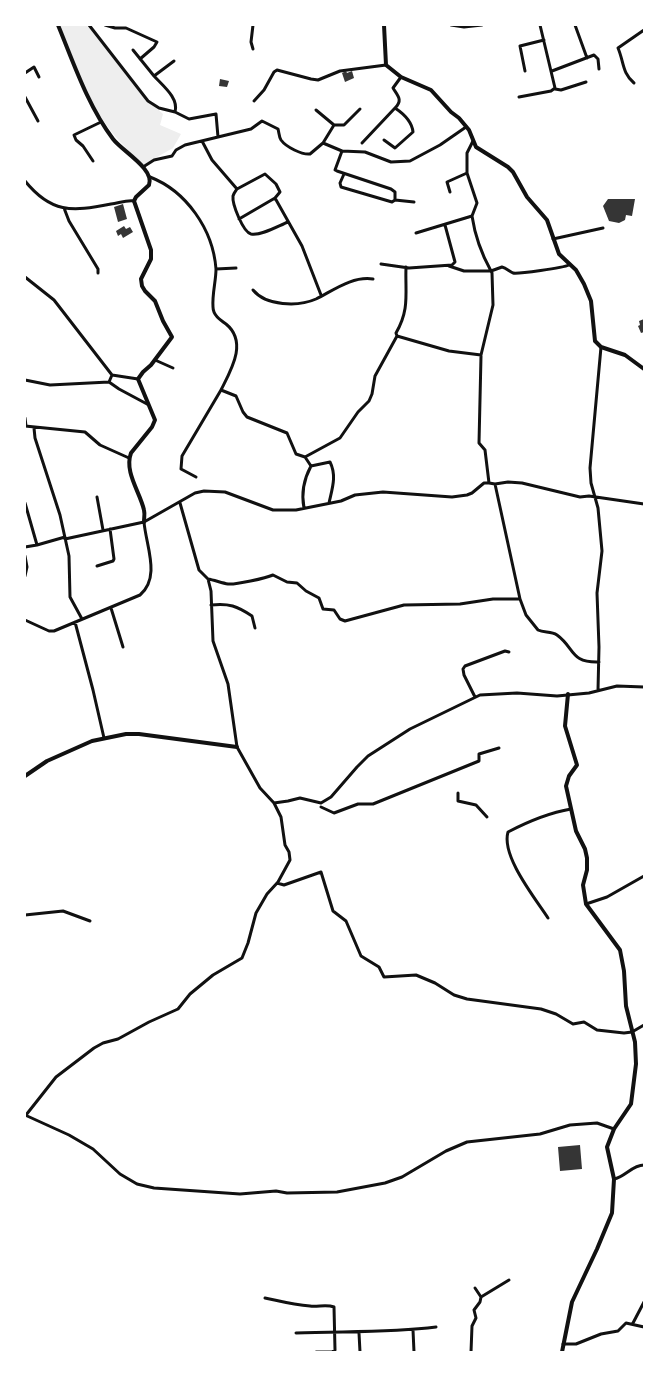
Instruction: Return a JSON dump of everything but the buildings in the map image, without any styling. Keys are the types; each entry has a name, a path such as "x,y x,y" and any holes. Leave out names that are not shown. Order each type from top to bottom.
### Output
{"street":[{"path":"58,25 76,70 101,122 114,142 143,167 150,177 162,182 188,203 195,212 210,243 216,270 213,308 216,316 233,330 237,352 221,390 182,456 181,469 196,477"},
{"path":"89,25 148,101 159,108 175,112 189,119 216,114 218,137"},
{"path":"105,25 115,28 126,28 157,42 140,59"},
{"path":"252,49 250,42 253,25"},
{"path":"384,25 386,65 390,70 402,77 431,90 466,127 476,147 513,172 527,196 547,220 559,254 576,270 584,284 591,301 595,341 601,347 625,355 644,369"},
{"path":"451,25 464,27 482,25"},
{"path":"540,25 555,83 554,89"},
{"path":"575,26 587,58"},
{"path":"634,83 624,72 623,60 618,48 644,30"},
{"path":"526,71 520,46 544,40"},
{"path":"133,50 174,99 176,104 175,112"},
{"path":"552,70 594,55 596,56 599,69"},
{"path":"154,76 174,61"},
{"path":"254,101 277,70 311,80 318,80 340,71 386,65"},
{"path":"25,73 34,66 39,77"},
{"path":"362,142 399,104 400,100 393,88 402,77"},
{"path":"519,97 554,89 561,90 586,82"},
{"path":"25,98 38,121"},
{"path":"384,140 394,148 413,132 408,119 395,108"},
{"path":"316,110 334,125 344,125 360,109"},
{"path":"143,167 154,160 172,156 176,150 185,145 251,130 260,122 265,121 278,129 280,139 283,142 302,154 310,154 323,142 334,125"},
{"path":"93,161 83,146 76,140 74,134 101,122"},
{"path":"323,142 342,151 365,152 391,162 410,161 466,127"},
{"path":"202,141 212,160 237,189"},
{"path":"472,141 467,153 467,173 477,203 472,216 480,250 491,270 493,282 493,305 481,355 479,443 485,450 489,482"},
{"path":"342,151 335,170 391,189 395,192 395,200"},
{"path":"450,192 447,182 467,173"},
{"path":"239,219 275,198 280,192 271,178 265,174 237,189 233,198 239,219 246,232 250,234 261,233 288,222"},
{"path":"344,174 340,183 341,187 385,201 414,202"},
{"path":"134,200 149,185 150,177"},
{"path":"25,180 36,194 44,200 64,208 109,205 134,200"},
{"path":"275,198 302,246 321,295"},
{"path":"25,620 48,631 54,631 140,595 148,586 152,571 144,511 130,470 129,458 130,453 154,423 154,416 138,379 139,375 155,360 172,337 159,314 155,301 142,286 141,279 151,259 151,250 134,200"},
{"path":"64,208 98,273"},
{"path":"416,233 472,216"},
{"path":"445,225 455,262 449,266"},
{"path":"553,239 602,228"},
{"path":"381,264 406,267 449,266 464,271 491,270 502,267 513,273 545,269 554,270 569,265"},
{"path":"305,457 340,438 358,412 369,401 372,394 374,376 397,336 396,333 401,326 407,305 405,290 406,267"},
{"path":"216,270 236,268"},
{"path":"25,277 54,300 112,375 138,379"},
{"path":"254,290 262,297 278,303 306,302 363,278 373,280"},
{"path":"397,336 449,351 481,355"},
{"path":"598,690 597,593 602,551 598,508 591,483 590,468 601,347"},
{"path":"155,360 173,368"},
{"path":"109,382 112,375"},
{"path":"25,380 50,385 109,382 119,390 148,404"},
{"path":"221,390 236,396 247,417 287,433 296,454 305,457 311,466"},
{"path":"25,418 25,426 85,432 100,444 129,458"},
{"path":"34,428 35,438 56,498 69,556 70,597 82,619"},
{"path":"304,508 302,495 306,475 311,466 330,462 334,477 329,504"},
{"path":"25,547 144,522 195,494 209,491 225,492 273,510 296,510 341,501 355,495 383,492 452,497 472,493 484,483 508,482 522,483 580,497 644,504"},
{"path":"495,484 520,599 526,615 538,630 558,636 572,653 582,661 599,662"},
{"path":"97,497 104,530"},
{"path":"25,503 37,545"},
{"path":"180,503 199,570 208,579 225,584 234,584 274,575 285,582 300,584 306,591 319,598 324,609 334,610 340,619 345,621 404,605 460,604 493,599 520,599"},
{"path":"97,566 114,559 110,529"},
{"path":"25,556 27,567 25,576"},
{"path":"208,579 211,591 210,605 213,641 228,684 237,747 260,788 274,802 281,817 285,844 290,860 256,913 242,958 212,976 190,994 178,1009 118,1039 103,1043 94,1048 56,1077 26,1115 69,1135 93,1149 120,1174 138,1184 154,1188 240,1194 276,1191 287,1193 337,1192 385,1183 402,1177 446,1151 474,1140 540,1134 570,1125 597,1123 614,1129"},
{"path":"210,605 224,604 243,610 252,616 255,628"},
{"path":"112,608 123,647"},
{"path":"75,622 104,738"},
{"path":"475,698 463,669 466,666 505,651 509,652"},
{"path":"274,802 300,798 321,803 331,797 368,756 410,729 480,695 517,693 546,696 616,686 644,687"},
{"path":"562,1352 572,1302 610,1218 614,1179 607,1147 614,1129 631,1104 636,1064 635,1042 626,1006 624,971 620,950 586,904 583,885 587,870 587,858 585,849 576,831 566,781 577,765 565,726 568,694"},
{"path":"25,776 54,757 92,741 126,734 139,734 237,747"},
{"path":"321,807 334,813 358,804 373,804 479,761 479,754 499,748"},
{"path":"458,793 458,801 476,805 487,817"},
{"path":"548,918 515,868 509,856 506,837 508,832 528,821 554,812 571,809"},
{"path":"276,883 284,885 321,872 333,911 346,921 361,956 379,967 384,977 416,975 435,983 454,995 467,999 541,1009 556,1014 573,1024 584,1022 604,1032 624,1034 644,1025"},
{"path":"586,904 607,897 644,876"},
{"path":"25,915 63,912 90,921"},
{"path":"614,1179 623,1176 635,1167 644,1165"},
{"path":"471,1352 472,1326 476,1318 474,1310 481,1298 509,1280"},
{"path":"475,1288 481,1298"},
{"path":"264,1298 304,1306 333,1306 335,1309 335,1350 332,1352 316,1352"},
{"path":"633,1323 644,1302"},
{"path":"563,1344 576,1344 602,1334 618,1331 626,1323 644,1326"},
{"path":"296,1333 413,1330 436,1327"},
{"path":"413,1330 414,1352"},
{"path":"359,1332 360,1352"}],"shaded area":[{"path":"60,25 86,25 90,28 139,92 163,114 160,125 181,134 173,148 143,165 120,142 93,103"}]}
